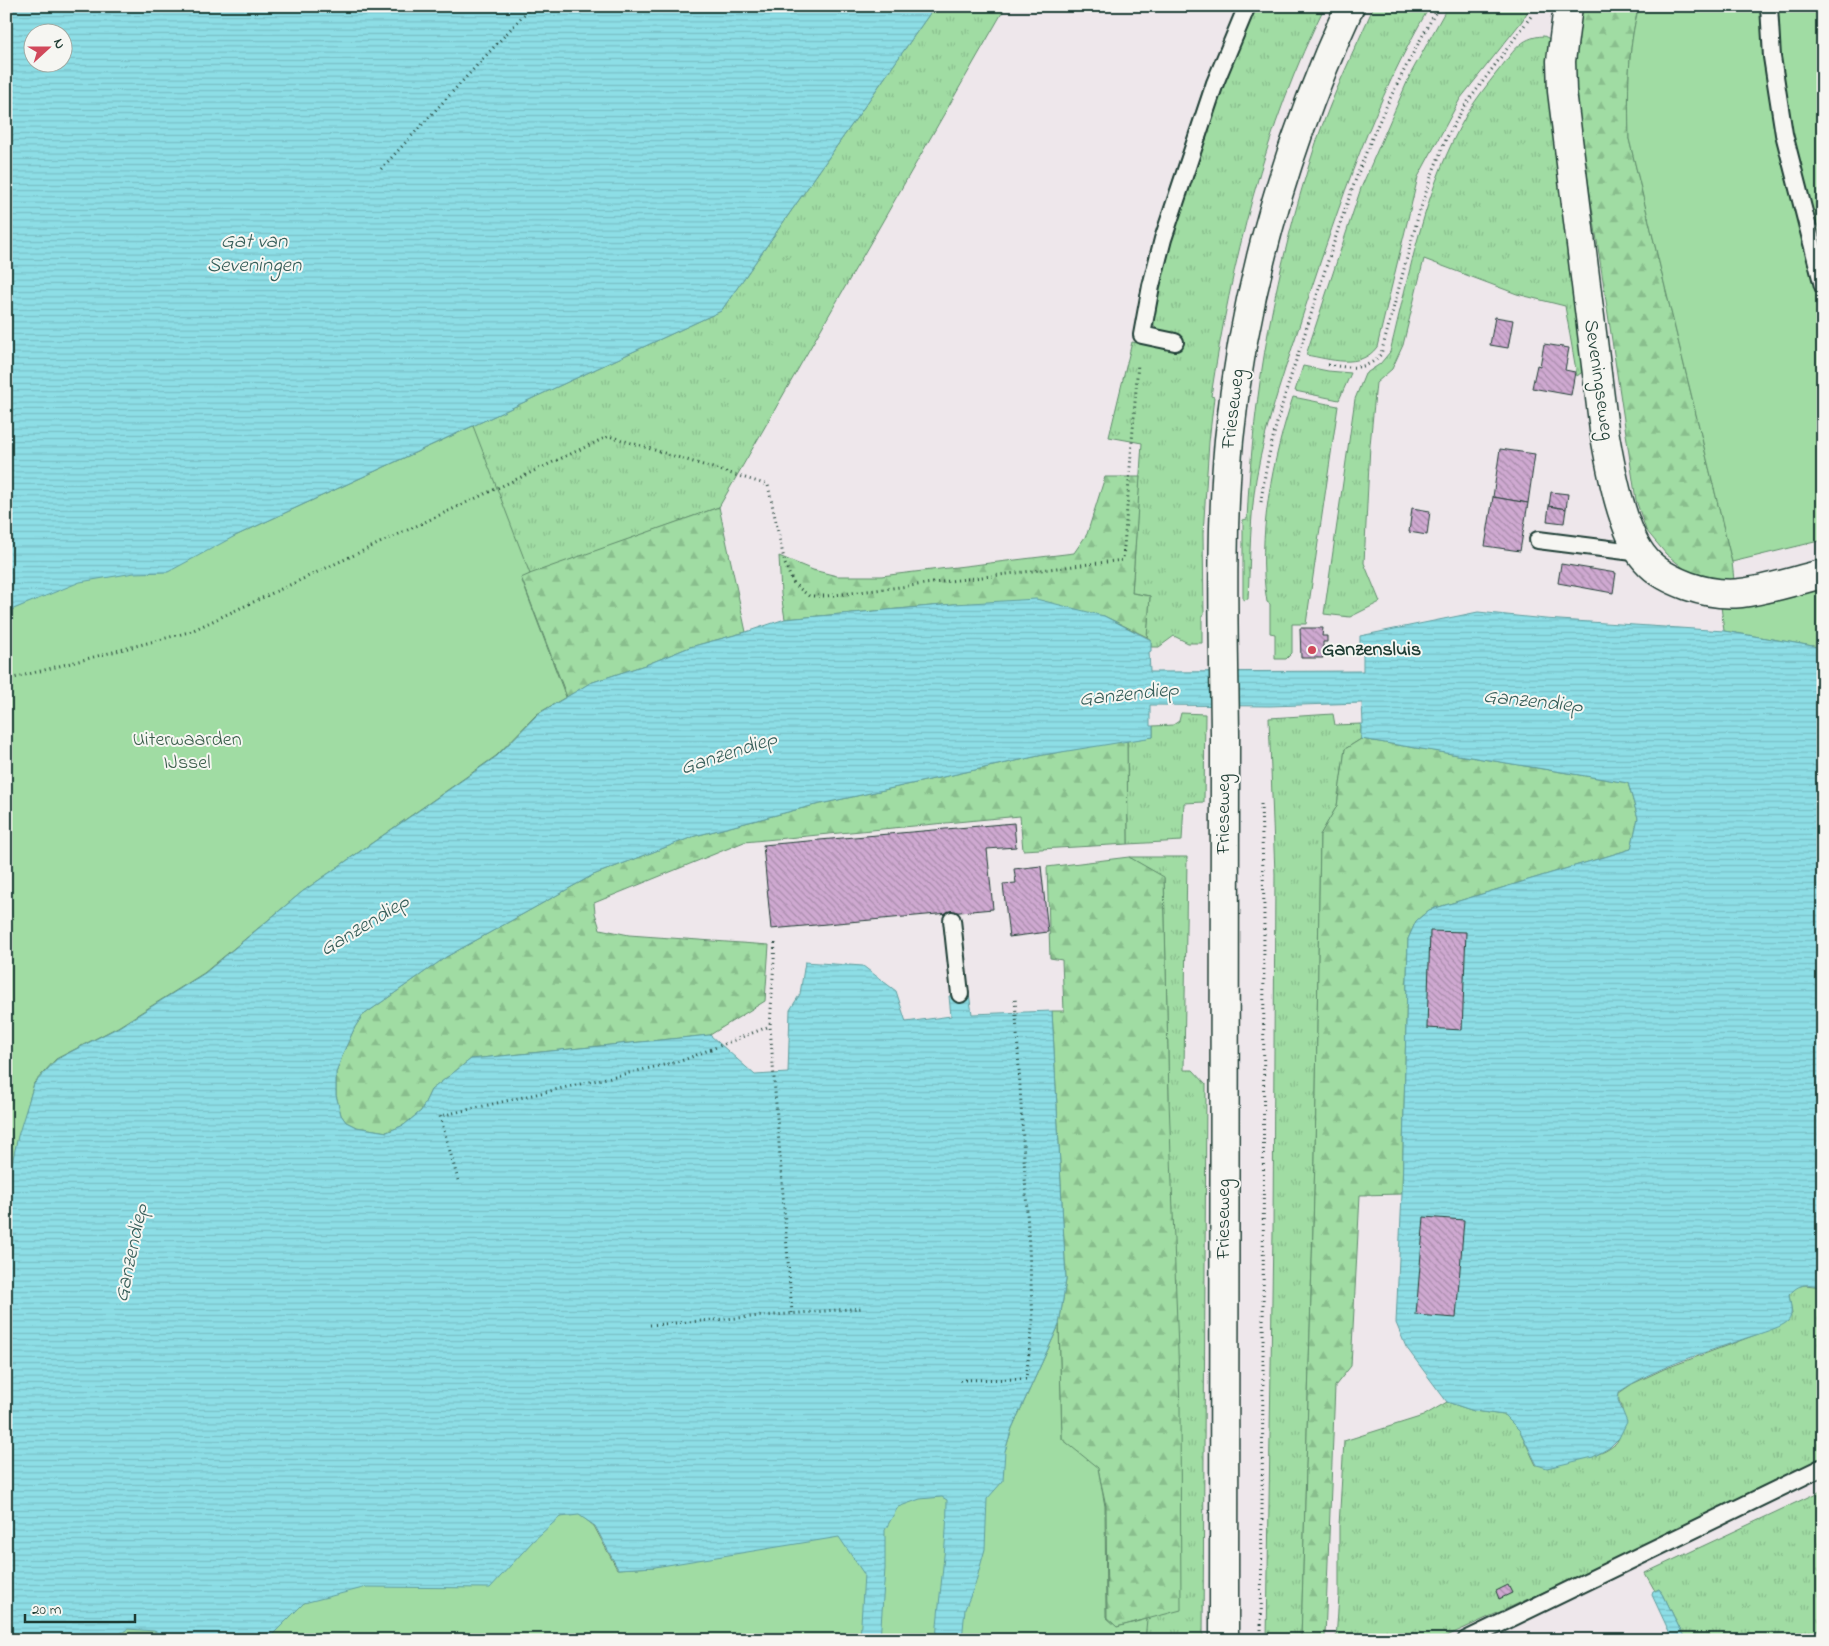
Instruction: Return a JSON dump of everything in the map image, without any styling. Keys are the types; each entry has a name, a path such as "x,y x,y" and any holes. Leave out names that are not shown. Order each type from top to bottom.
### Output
{"main road":[{"name":"Frieseweg","path":"1224,1640 1225,735 1223,549 1231,423 1243,338 1263,249 1291,152 1315,86 1350,6"},
{"name":"Seveningseweg","path":"1568,6 1561,61 1562,91 1604,430 1610,464 1629,530 1645,559 1662,574 1694,588 1716,593 1741,593 1758,590 1823,574"}],"lane":[{"path":"1175,342 1142,335 1151,286 1163,239 1215,83 1247,6"},
{"path":"1769,6 1772,57 1784,134 1823,286"},
{"path":"1538,540 1641,553"},
{"path":"952,920 960,994"},
{"path":"1466,1640 1823,1467"}],"path":[{"path":"381,169 532,6"},
{"name":"Frieseweg","path":"1260,509 1269,454 1281,406 1356,178 1375,130 1402,73 1439,6"},
{"path":"1328,365 1364,366 1373,362 1381,354 1418,217 1446,139 1464,107 1536,10"},
{"path":"6,680 189,632 609,436 768,485 785,564 794,584 809,596 826,596 1124,560 1136,378 1142,335"},
{"name":"Frieseweg","path":"1260,801 1264,1005 1260,1640"},
{"path":"775,943 770,1026 792,1313"},
{"path":"960,1380 1026,1378 1033,1319 1015,997"},
{"path":"458,1180 440,1116 681,1061 770,1026"},
{"path":"650,1325 862,1308"}],"green space":[{"name":"Uiterwaarden IJssel","path":"935,6 1006,6 719,507 522,578 567,697 538,714 497,756 250,934 205,973 119,1027 57,1059 18,1136 8,1181 6,1181 6,612 235,536 721,311"},
{"path":"1254,6 1325,6 1285,99 1268,147 1240,246 1219,347 1211,396 1214,397 1203,534 1204,614 1202,615 1202,643 1188,643 1174,636 1159,647 1151,647 1151,640 1147,637 1150,596 1132,593 1142,443 1109,437 1132,342 1174,349 1154,326 1152,317 1155,299 1191,174"},
{"path":"1374,6 1430,6 1392,78 1360,152 1345,190 1278,391 1256,479 1251,524 1248,599 1243,600 1243,520 1247,519 1250,471 1261,376 1278,282 1289,235 1322,125"},
{"path":"1448,6 1531,6 1522,21 1460,99 1418,177 1377,347 1362,359 1353,361 1306,355 1361,188 1411,73"},
{"path":"1580,6 1639,6 1630,56 1629,139 1732,562 1734,580 1696,578 1666,554 1646,530 1636,500 1570,61"},
{"path":"1639,6 1823,6 1823,540 1732,562 1629,139 1630,56"},
{"path":"1544,36 1550,39 1552,47 1585,370 1577,376 1565,306 1517,294 1424,259 1403,345 1392,369 1376,383 1370,445 1364,563 1380,602 1350,617 1324,614 1355,399 1365,374 1380,364 1390,352 1420,230 1440,171 1452,142 1478,97 1517,47 1528,39"},
{"path":"1303,366 1351,373 1339,400 1295,391"},
{"path":"1293,397 1338,406 1306,624 1292,624 1292,653 1286,659 1275,659 1275,634 1270,633 1270,604 1267,602 1264,577 1265,525 1273,472"},
{"name":"Uiterwaarden IJssel","path":"473,426 530,574 521,578 566,697 537,714 496,756 302,892 204,973 118,1027 56,1059 34,1083 7,1181 209,1640 6,1640 6,612 79,581 235,536"},
{"path":"1105,477 1140,477 1132,593 1150,596 1147,637 1104,616 954,604 785,619 781,594 779,556 813,570 837,576 881,576 1074,553 1087,534"},
{"path":"719,507 746,632 690,647 648,664 590,683 567,697 521,577"},
{"path":"1823,588 1823,649 1724,631 1721,606 1769,603"},
{"path":"1181,713 1205,714 1204,802 1184,803 1182,841 1128,844 1127,740 1153,737 1153,726 1173,725 1179,721"},
{"path":"1333,714 1335,725 1361,724 1361,739 1345,749 1337,806 1320,835 1315,1159 1301,1640 1267,1640 1273,1232 1275,874 1269,718"},
{"path":"1361,739 1628,783 1638,818 1631,849 1429,910 1416,921 1408,939 1402,1194 1360,1195 1351,1366 1335,1386 1325,1637 1323,1640 1301,1640 1315,1159 1320,835 1337,806 1345,749"},
{"path":"1127,740 1128,844 1023,850 1020,816 744,842 594,903 595,913 600,929 629,935 769,945 765,1001 710,1035 471,1059 431,1090 421,1111 404,1125 387,1132 356,1127 346,1122 341,1115 336,1095 336,1073 344,1051 362,1016 446,957 593,875 695,836 811,806 1043,755"},
{"path":"1129,857 1187,857 1184,1070 1193,1070 1206,1084 1203,1640 962,1640 1012,1428 1059,1325 1062,1439 1098,1468 1106,1506 1107,1618 1169,1100 1164,878"},
{"path":"1129,857 1164,877 1169,1100 1180,1407 1181,1610 1117,1627 1107,1618 1106,1506 1098,1469 1062,1440 1059,1325 1066,1280 1052,1011 1064,1011 1062,960 1050,958 1047,867"},
{"path":"1805,1285 1823,1287 1823,1459 1557,1586 1438,1640 1336,1640 1339,1595 1339,1526 1344,1441 1423,1416 1447,1402 1474,1411 1504,1415 1520,1431 1536,1465 1582,1459 1594,1455 1614,1445 1619,1438 1622,1407 1619,1393 1632,1384 1664,1369 1766,1331 1792,1314 1789,1295 1796,1287"},
{"path":"1059,1325 1062,1439 1098,1468 1105,1506 1106,1617 1117,1627 1147,1619 1145,1640 260,1640 304,1603 559,1517 579,1514 594,1526 617,1569 654,1567 898,1506 1005,1451 1012,1428"},
{"path":"1823,1490 1823,1640 1685,1640 1663,1594 1659,1589 1655,1591 1645,1573"}],"water":[{"name":"Gat van Seveningen","path":"6,6 935,6 721,311 235,536 168,572 134,573 80,582 6,612"},
{"name":"Ganzendiep","path":"1036,599 1104,616 1151,640 1151,651 1149,652 1150,672 1363,671 1363,650 1360,650 1360,636 1478,612 1545,619 1724,631 1823,649 1823,1287 1805,1285 1793,1291 1789,1295 1791,1315 1784,1324 1772,1330 1677,1363 1633,1383 1619,1392 1618,1400 1627,1422 1619,1438 1609,1448 1593,1457 1547,1468 1537,1465 1520,1431 1504,1415 1474,1411 1447,1402 1406,1347 1396,1323 1402,1194 1408,939 1416,921 1429,910 1631,849 1638,818 1628,783 1361,739 1361,724 1363,724 1362,703 1270,706 1150,705 1150,726 1153,726 1153,737 1043,755 811,806 695,836 593,875 446,957 362,1016 344,1051 336,1073 336,1095 341,1115 346,1122 356,1127 387,1132 404,1125 421,1111 431,1090 471,1059 710,1035 755,1075 788,1073 790,1010 800,994 805,962 863,966 896,991 906,1022 951,1016 949,996 969,993 972,1014 1052,1011 1066,1280 1059,1325 1012,1428 1005,1451 1003,1481 987,1499 985,1549 975,1585 965,1609 962,1640 936,1640 947,1518 947,1500 942,1497 920,1499 898,1507 885,1530 885,1569 880,1640 860,1640 864,1574 839,1537 655,1567 618,1569 595,1526 579,1515 560,1517 533,1541 490,1588 367,1587 304,1603 272,1635 260,1640 173,1640 154,1631 128,1629 109,1640 6,1640 6,1181 8,1181 18,1136 34,1084 57,1059 119,1027 205,973 302,892 497,756 538,714 590,683 648,664 690,647 785,619 954,604"},
{"path":"1659,1589 1685,1640 1673,1640 1652,1595 1653,1592"}],"building":[{"path":"1495,317 1513,320 1508,348 1490,345"},
{"path":"1544,344 1569,348 1565,370 1575,372 1571,395 1532,388 1537,365 1540,366"},
{"path":"1500,449 1535,454 1528,503 1493,497"},
{"path":"1551,492 1568,494 1566,509 1549,506"},
{"path":"1493,497 1528,503 1520,551 1485,546"},
{"path":"1549,506 1566,509 1564,523 1547,521"},
{"path":"1412,508 1430,511 1427,535 1409,532"},
{"path":"1561,564 1616,573 1613,593 1558,583"},
{"name":"Ganzensluis","path":"1300,628 1323,628 1322,636 1327,636 1327,642 1323,642 1323,658 1301,658"},
{"path":"1014,823 1016,847 987,849 993,909 771,929 763,845"},
{"path":"1041,866 1048,932 1009,937 1003,884 1016,883 1014,869"},
{"path":"1430,931 1466,932 1462,1030 1427,1028"},
{"path":"1424,1217 1464,1220 1456,1318 1416,1315"},
{"path":"1508,1585 1512,1593 1499,1599 1496,1591"}],"place":[{"name":"Ganzensluis","path":"1312,650"}]}
